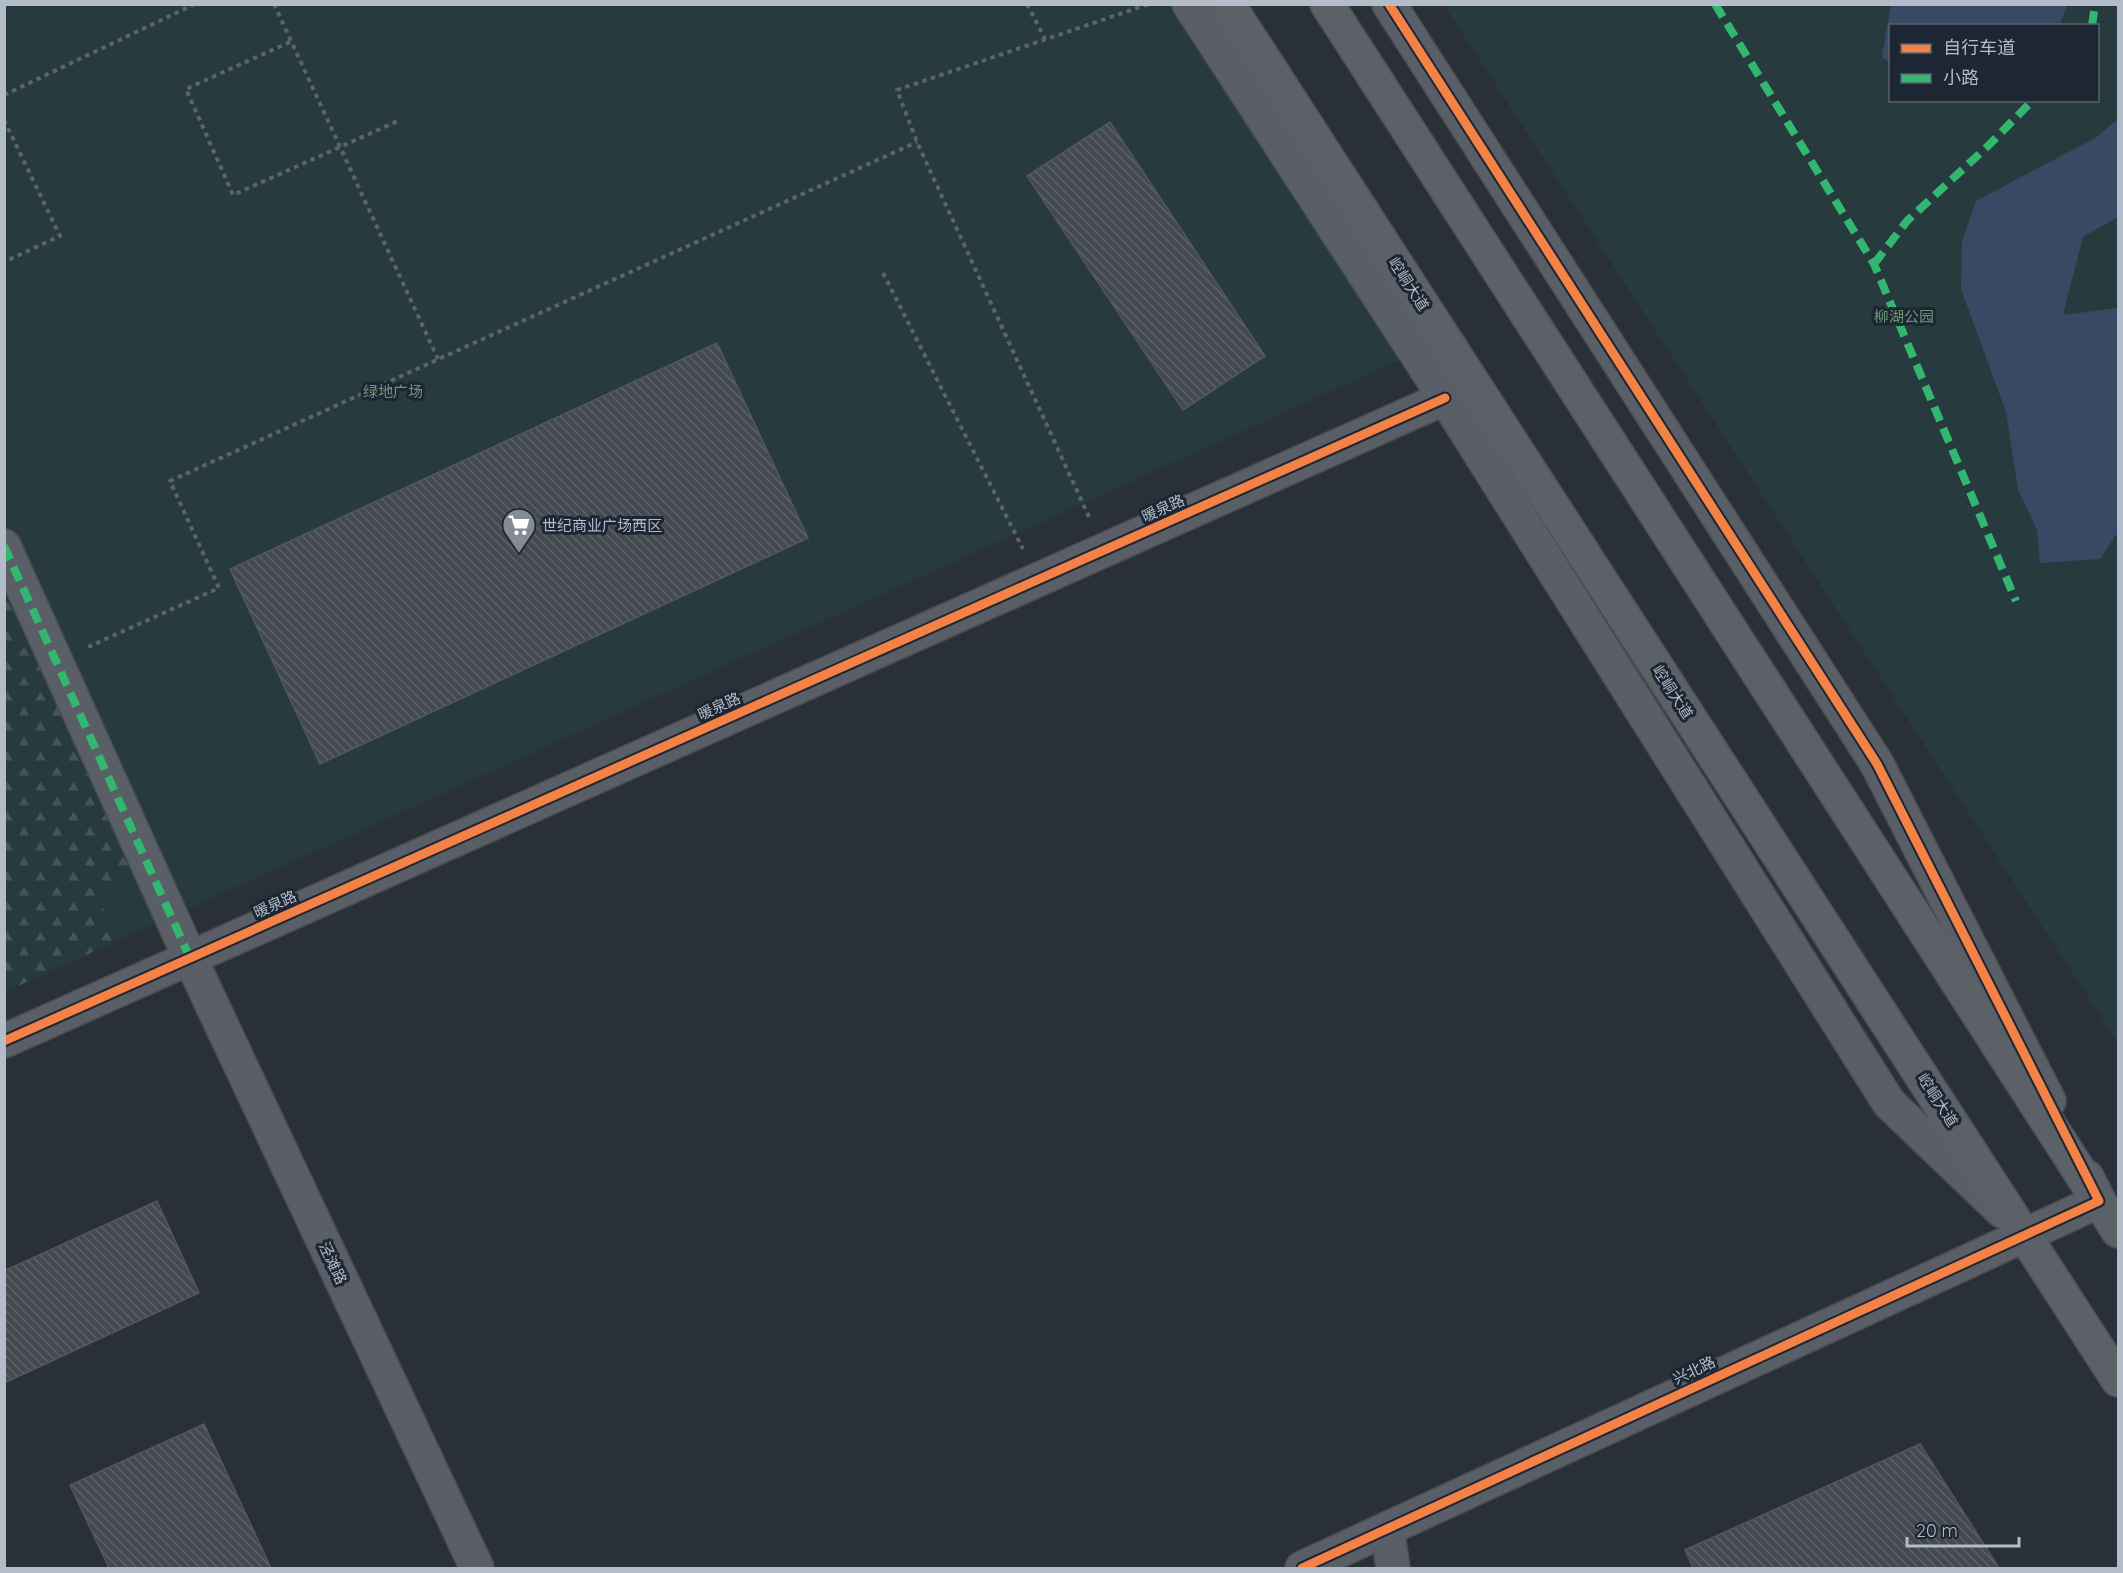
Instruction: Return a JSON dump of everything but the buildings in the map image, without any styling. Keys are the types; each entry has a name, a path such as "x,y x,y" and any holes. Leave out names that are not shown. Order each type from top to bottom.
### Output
{"main road":[{"name":"崆峒大道","path":"1228,4 2118,1380"},
{"path":"1328,4 2118,1231"}],"street":[{"path":"1189,4 1445,398 1889,1103 2025,1233"},
{"path":"1389,4 1877,764 2099,1201"},
{"name":"暖泉路","path":"4,1041 1445,398"},
{"name":"泾滩路","path":"4,546 189,958 477,1569"},
{"name":"兴北路","path":"1302,1569 2025,1233 2099,1201"},
{"path":"1387,1529 1393,1569"}],"path":[{"path":"4,95 195,4"},
{"path":"274,4 438,359"},
{"path":"1027,4 1045,39"},
{"path":"1104,550 917,142 897,90 1149,4"},
{"path":"290,42 186,88 233,195 398,121"},
{"path":"4,120 60,236 4,262"},
{"path":"56,662 219,588 170,481 917,142"},
{"path":"884,273 1039,579"}],"green space":[{"name":"绿地广场","path":"4,5 1170,5 1402,359 5,992"},
{"name":"柳湖公园","path":"1444,5 2118,5 2118,1043"},
{"path":"4,546 150,870 96,895 119,940 5,992"}],"water":[{"path":"1891,4 2067,5 2060,24 1889,24 1889,62 1882,57"},
{"path":"2118,119 2118,217 2083,237 2063,315 2118,308 2118,532 2100,559 2040,563 2037,530 2018,490 2006,412 1961,289 1962,241 1976,201 2095,138"}],"marked path":[{"path":"1715,4 1874,264 2016,601"},
{"path":"2092,24 2095,4"},
{"path":"1874,264 1907,221 1989,145 2031,102"},
{"path":"4,546 190,958"}],"cycle path":[{"path":"1302,1568 2099,1201 1877,764 1389,4"},
{"path":"4,1041 1445,398"}],"place":[{"name":"世纪商业广场西区","path":"519,554"}]}
